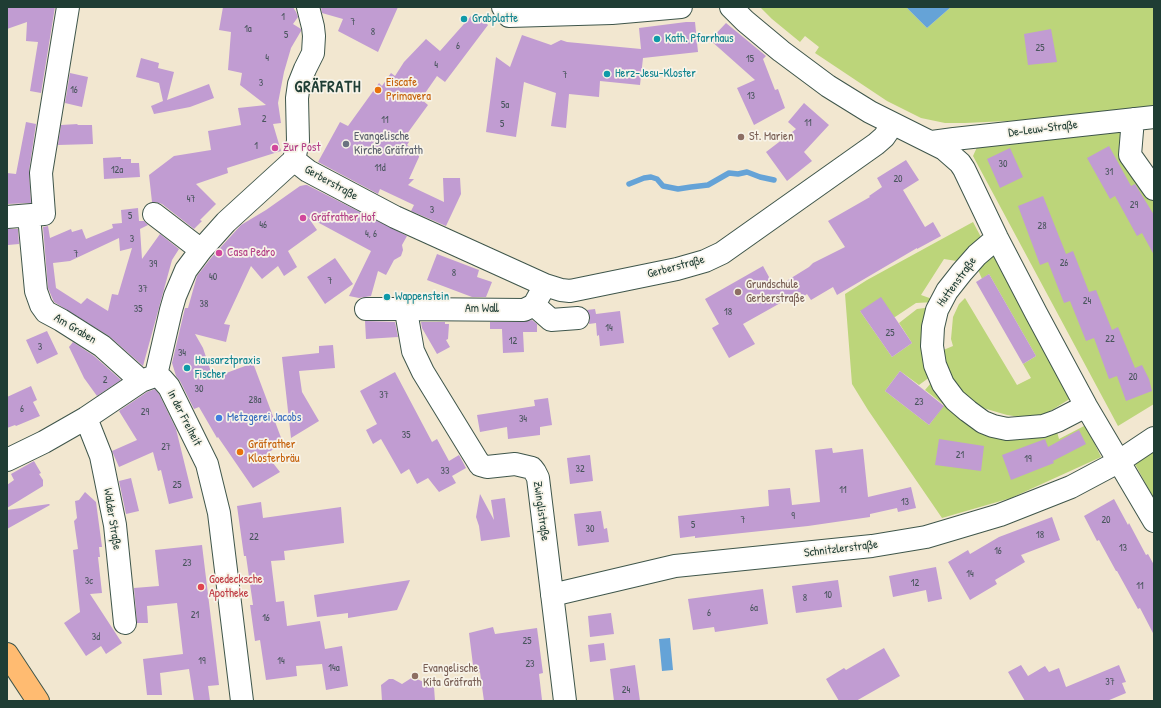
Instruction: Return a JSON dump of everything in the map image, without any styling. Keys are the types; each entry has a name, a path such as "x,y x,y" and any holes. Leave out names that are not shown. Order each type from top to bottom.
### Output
{"main road":[{"path":"7,654 38,701"}],"street":[{"name":"Am Graben","path":"68,7 41,173 37,215 36,291 41,305 46,312 102,346 149,378"},
{"path":"7,460 44,442 86,418 149,378 164,337 175,296 186,270 201,250 226,222 294,160 298,141 297,98 299,84 304,69 313,53 314,36 308,7"},
{"path":"503,7 509,16 681,7"},
{"path":"731,7 745,21 781,51 828,86 870,112 932,142 954,157 964,169 997,238 1086,406 1154,521"},
{"name":"De-Leuw-Straße","path":"932,142 1154,117"},
{"path":"1133,119 1130,155 1154,189"},
{"name":"Gerberstraße","path":"294,160 308,171 395,218 545,285 570,291 677,269 705,261 722,252 876,144 884,137 893,124"},
{"path":"154,214 201,250"},
{"path":"7,218 37,215"},
{"name":"Huttenstraße","path":"997,238 977,255 962,272 947,291 937,310 933,327 932,346 935,365 943,384 955,400 983,422 1007,429 1031,428 1057,422 1086,406"},
{"path":"545,285 534,304 551,320 578,318"},
{"name":"Am Wall","path":"366,309 407,313 524,310 534,304"},
{"name":"Zwinglistraße","path":"407,313 413,351 427,379 480,465 487,467 515,464 527,467 535,472 538,478 565,701"},
{"name":"In der Freiheit","path":"149,378 162,379 169,387 207,464 219,512 242,701"},
{"name":"Walder Straße","path":"86,418 101,456 115,525 125,623"},
{"name":"Schnitzlerstraße","path":"552,595 675,566 872,546 926,537 1000,515 1071,487 1118,462 1154,438"}],"green space":[{"path":"760,7 906,7 927,28 951,7 1154,7 1154,109 1049,119 965,123 945,123 921,118 887,101 815,53 819,47 805,36 800,42"},
{"path":"1123,123 1154,200 1154,404 1118,426 973,156 978,145"},
{"path":"973,222 982,239 963,262 944,259 921,295 935,300 934,302 916,303 895,317 860,311 892,357 912,343 899,323 917,309 932,307 934,374 919,385 900,371 885,391 929,425 944,405 925,390 936,377 965,416 1056,428 1059,439 1086,425 1101,457 1011,498 942,518 868,410 852,384 845,294 867,280"},
{"path":"991,251 1073,397 1042,416 1026,418 1007,415 983,408 947,378 941,351 953,346 951,339 953,317 959,304 965,298 1017,385 1031,378 1023,364 1036,356 989,274 982,279 975,263"},
{"path":"1154,450 1154,499 1135,464"}],"water":[{"path":"906,7 951,7 927,28"},
{"path":"670,638 673,670 662,671 659,639"}],"building":[{"path":"7,7 55,7 41,93 30,91 38,42 26,41 27,22 7,29"},
{"path":"223,7 293,7 298,17 293,24 301,29 301,31 291,48 284,72 278,103 281,123 273,124 281,151 227,168 228,173 196,184 216,204 200,220 202,221 194,229 162,204 152,202 149,175 174,156 211,150 208,131 241,125 238,108 266,105 240,85 242,73 228,70 231,32 219,30"},
{"path":"321,7 398,7 378,52 338,31 343,19 322,13"},
{"path":"471,16 484,21 488,25 445,82 437,76 421,99 428,105 404,138 409,142 407,145 419,152 419,157 409,179 414,179 408,185 444,202 443,178 460,178 461,194 446,226 411,211 414,205 380,189 378,194 318,162 340,122 348,126 379,83 382,86 391,73 395,76 404,62 426,39 440,51"},
{"path":"695,22 698,52 643,58 640,85 600,81 599,97 569,94 566,128 551,126 556,93 524,82 516,137 486,132 496,57 510,67 522,35 551,45 561,40 567,42 641,49 639,28"},
{"path":"726,23 766,56 763,59 775,90 778,89 785,108 754,125 737,88 755,80 710,40"},
{"path":"1051,29 1057,62 1028,65 1024,34"},
{"path":"141,58 159,63 158,68 174,72 167,100 209,84 214,98 190,107 154,114 151,106 163,101 159,83 136,77"},
{"path":"70,73 88,77 82,107 65,103"},
{"path":"804,103 829,125 804,152 812,161 787,181 766,152 796,129 788,122"},
{"path":"26,122 36,124 29,171 31,203 7,204 7,173 16,174"},
{"path":"78,124 77,125 92,125 93,144 58,145 61,125"},
{"path":"1109,146 1131,186 1135,184 1154,215 1154,255 1142,233 1137,236 1115,196 1110,199 1087,158"},
{"path":"1010,148 1023,177 1000,188 987,159"},
{"path":"121,157 121,159 131,159 131,163 139,163 140,177 104,179 103,158"},
{"path":"906,160 919,180 903,190 925,227 933,222 941,236 917,248 837,295 833,287 811,300 807,294 803,297 800,292 743,324 755,344 729,358 712,328 719,324 705,299 763,266 775,288 813,263 845,247 828,221 870,197 869,196 882,187 877,178"},
{"path":"307,185 407,236 402,245 403,250 401,256 394,260 386,275 378,271 371,296 359,298 349,296 371,251 308,217 317,230 288,251 297,267 284,276 278,266 262,279 251,266 224,324 230,325 226,342 195,334 203,348 213,378 253,363 283,443 266,454 280,472 253,488 218,437 217,438 199,407 194,409 176,376 172,363 185,308 188,308 197,276 241,225 266,210 300,186"},
{"path":"1043,196 1066,254 1073,251 1089,292 1096,290 1112,330 1118,327 1135,368 1142,365 1149,379 1152,391 1126,401 1117,376 1109,379 1094,338 1086,341 1070,301 1064,303 1048,262 1040,265 1018,206"},
{"path":"138,208 139,221 144,221 148,225 140,229 142,259 160,234 179,249 172,260 143,366 109,336 54,302 48,288 43,227 48,226 50,238 71,229 72,232 82,229 86,239 113,228 112,224 122,223 121,210","holes":["119,238 120,251 132,248 118,295 112,294 108,311 87,298 81,304 56,288 53,263 70,261"]},
{"path":"7,229 18,229 19,244 8,245"},
{"path":"437,254 479,270 477,277 492,282 486,297 472,297 427,280"},
{"path":"335,258 353,284 325,304 307,277"},
{"path":"989,274 1036,356 1023,364 976,282"},
{"path":"881,297 912,343 892,357 860,311"},
{"path":"595,309 596,314 620,311 624,343 600,346 599,335 597,336 596,323 589,324 590,317 587,310"},
{"path":"532,320 537,324 537,332 523,332 524,352 503,353 502,329 490,329 490,322 524,322"},
{"path":"365,321 395,322 398,337 366,339"},
{"path":"421,322 445,322 445,324 449,324 448,339 446,340 450,347 437,354 422,328"},
{"path":"47,331 58,354 37,364 26,340"},
{"path":"73,342 94,356 121,380 97,396 84,378 69,347"},
{"path":"333,345 335,368 299,371 302,392 319,421 291,438 282,357 319,353 319,346"},
{"path":"900,371 944,406 929,425 885,391"},
{"path":"395,372 432,442 437,439 449,461 459,455 466,468 452,476 456,483 439,492 428,478 417,484 409,469 401,474 381,439 373,444 366,430 377,424 360,391"},
{"path":"31,386 37,400 33,402 40,416 7,428 7,397"},
{"path":"155,389 159,394 176,429 193,498 169,504 161,470 158,471 153,452 119,467 112,451 137,440 119,411 147,392"},
{"path":"548,398 552,425 540,427 540,435 508,439 507,427 480,432 477,415 535,406 534,400"},
{"path":"1079,430 1086,444 1053,461 1054,463 1011,480 1002,455 1045,439 1048,447"},
{"path":"939,439 984,446 981,471 935,465"},
{"path":"832,448 833,453 863,449 868,497 911,487 916,508 898,512 897,508 870,514 870,517 808,526 695,538 695,536 680,538 678,516 769,506 768,490 790,488 792,505 820,502 815,450"},
{"path":"590,455 593,481 570,484 567,458"},
{"path":"34,461 41,473 39,474 43,480 43,486 7,508 7,485 14,480 11,474"},
{"path":"131,478 139,511 126,514 119,481"},
{"path":"85,492 96,502 102,547 99,547 100,557 98,557 102,593 90,594 122,643 106,654 101,646 86,656 64,623 80,612 73,550 78,549 74,521 77,518 75,501 79,500"},
{"path":"480,494 494,520 491,500 505,498 510,537 481,541 476,517"},
{"path":"1114,499 1146,555 1148,554 1154,565 1154,635 1140,608 1138,609 1099,540 1097,541 1084,516"},
{"path":"261,502 263,518 341,507 344,543 284,551 285,560 271,561 276,602 284,601 287,626 320,621 325,649 342,646 348,686 326,690 322,664 296,666 297,676 266,680 260,640 255,641 250,605 253,605 237,506"},
{"path":"50,505 7,529 7,510"},
{"path":"601,511 604,529 607,528 609,542 578,546 574,514"},
{"path":"1052,517 1060,540 1021,555 1025,562 995,580 997,584 970,600 948,562 968,550 970,554 999,537"},
{"path":"202,545 219,685 208,686 210,701 194,701 189,669 160,673 162,695 147,695 143,659 183,654 177,603 147,606 148,623 137,623 134,588 159,586 155,550"},
{"path":"936,567 942,599 928,602 926,590 893,597 889,576"},
{"path":"410,580 397,610 348,618 348,613 317,617 314,595"},
{"path":"838,580 842,607 796,613 792,586"},
{"path":"763,589 768,624 715,632 714,627 693,630 688,599"},
{"path":"611,613 614,634 590,637 588,616"},
{"path":"493,627 495,634 537,628 543,673 539,674 542,700 484,701 480,672 477,673 476,665 473,665 469,633"},
{"path":"604,643 606,660 590,662 588,645"},
{"path":"884,648 900,676 856,701 839,701 826,679 844,668 846,670"},
{"path":"635,665 640,701 614,701 610,669"},
{"path":"1021,665 1028,676 1045,666 1049,672 1059,668 1066,687 1119,665 1126,682 1122,683 1126,693 1107,701 1025,701 1008,672"},
{"path":"413,677 434,687 435,701 382,701 381,685 389,679 393,679 402,684"}],"waterway":[{"path":"629,184 651,177 657,179 663,186 678,189 708,185 729,173 738,174 747,172 774,180"}],"place":[{"name":"Grabplatte","path":"464,19"},
{"name":"Kath. Pfarrhaus","path":"657,39"},
{"name":"Herz-Jesu-Kloster","path":"607,74"},
{"name":"Eiscafe Primavera","path":"378,90"},
{"name":"St. Marien","path":"741,137"},
{"name":"Evangelische Kirche Gräfrath","path":"346,144"},
{"name":"Zur Post","path":"275,148"},
{"name":"Gräfrather Hof","path":"303,218"},
{"name":"Casa Pedro","path":"219,253"},
{"name":"Grundschule Gerberstraße","path":"738,292"},
{"name":"Wappenstein","path":"387,297"},
{"name":"Hausarztpraxis Fischer","path":"187,368"},
{"name":"Metzgerei Jacobs","path":"219,418"},
{"name":"Gräfrather Klosterbräu","path":"240,452"},
{"name":"Goedecksche Apotheke","path":"201,587"},
{"name":"Evangelische Kita Gräfrath","path":"415,676"}],"district":[{"name":"GRÄFRATH","path":"328,88"}]}
